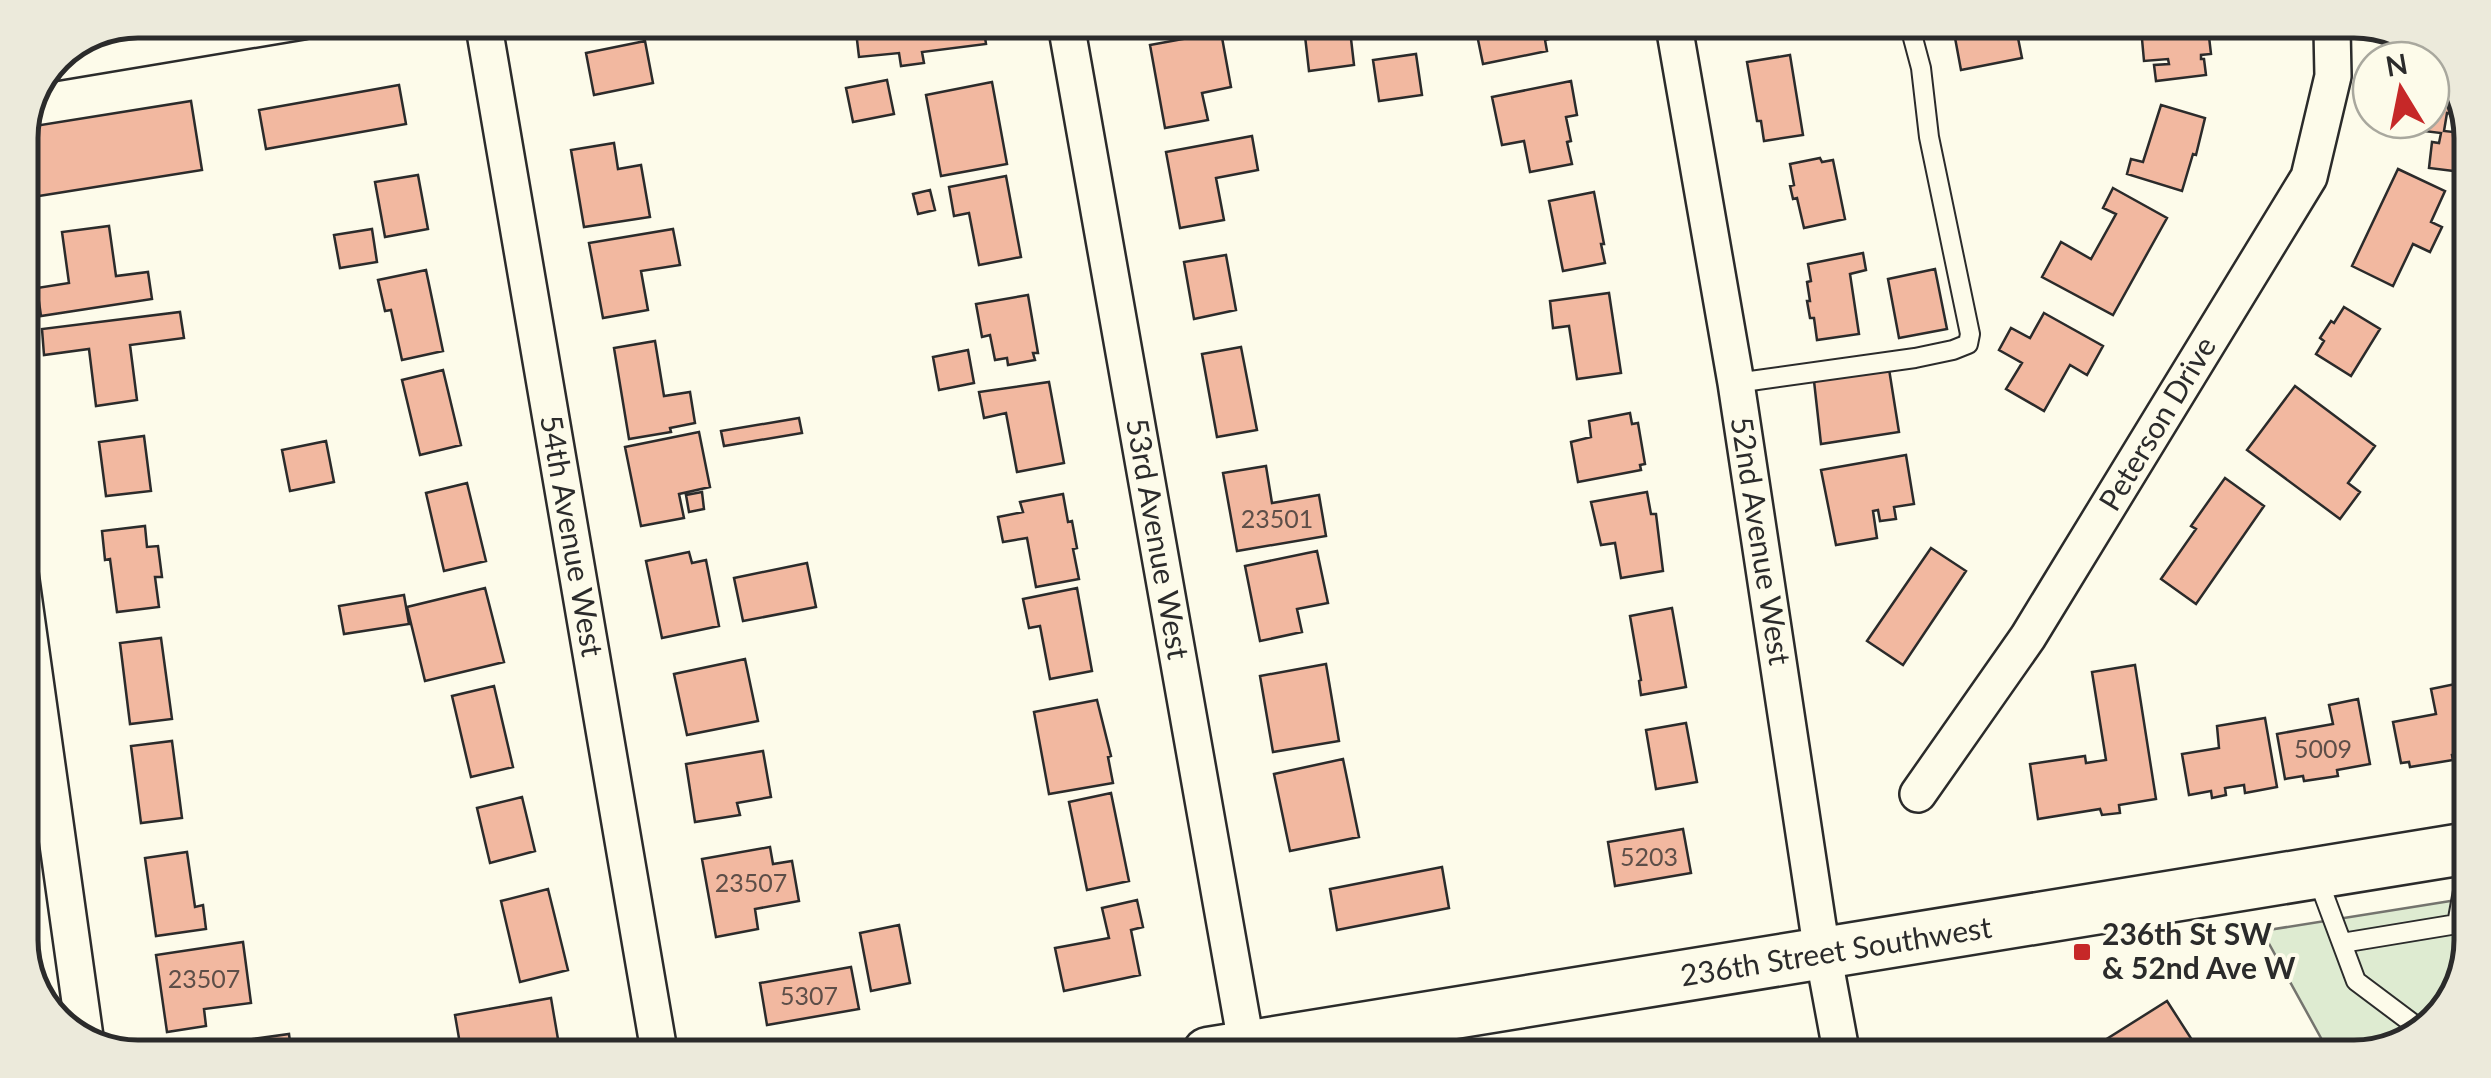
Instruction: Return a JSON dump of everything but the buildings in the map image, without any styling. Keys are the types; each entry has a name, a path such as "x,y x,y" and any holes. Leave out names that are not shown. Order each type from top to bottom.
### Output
{"main road":[{"name":"236th Street Southwest","path":"1301,1040 2454,851"}],"street":[{"path":"77,59 201,38"},
{"name":"54th Avenue West","path":"486,38 657,1040"},
{"name":"53rd Avenue West","path":"1068,38 1232,1040"},
{"name":"52nd Avenue West","path":"1676,38 1736,383 1839,1040"},
{"name":"Peterson Drive","path":"1918,794 2028,637 2309,177 2334,76 2332,38"},
{"path":"38,701 83,1024"}],"lane":[{"path":"1736,383 1914,358 1968,344 1970,334 1958,264 1913,38"},
{"path":"2316,874 2356,982 2411,1022"},
{"path":"2342,943 2454,925"}],"green space":[{"path":"2454,900 2452,960 2440,990 2409,1024 2366,1040 2322,1040 2262,931"}],"place":[{"name":"236th St SW & 52nd Ave W","path":"2082,952"}]}
